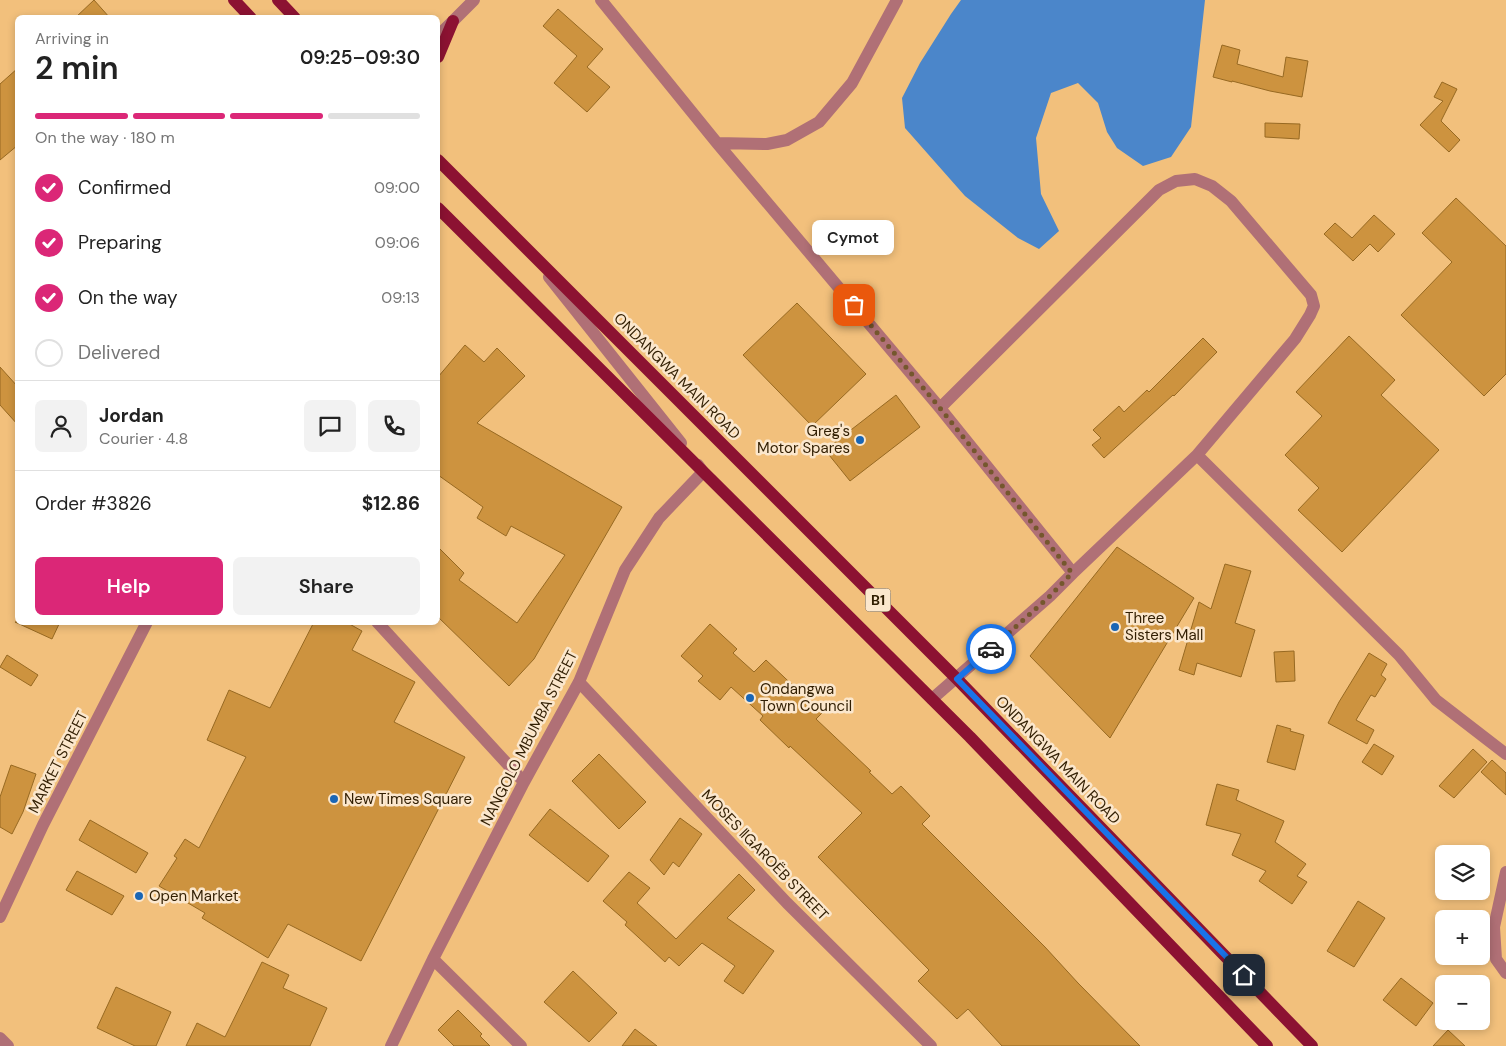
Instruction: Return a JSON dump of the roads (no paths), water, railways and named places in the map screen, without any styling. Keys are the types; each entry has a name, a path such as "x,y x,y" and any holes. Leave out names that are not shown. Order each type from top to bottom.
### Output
{"main road":[{"path":"234,0 248,15"},
{"path":"278,0 291,15"},
{"path":"440,27 453,21"},
{"path":"440,52 453,21"},
{"name":"ONDANGWA MAIN ROAD","path":"440,162 957,679 1312,1046"},
{"name":"B1","path":"440,210 970,737 1267,1046"}],"street":[{"path":"440,34 474,0"},
{"path":"601,0 717,143 940,408 1072,573"},
{"path":"717,143 767,144 787,140 819,122 852,83 897,0"},
{"path":"932,700 1050,596 1198,455 1295,339 1314,306 1311,295 1232,201 1212,186 1195,180 1176,181 1159,190 940,408"},
{"path":"525,247 704,472"},
{"path":"1198,455 1399,655 1436,700 1506,754"},
{"name":"NANGOLO MBUMBA STREET","path":"391,1046 433,959 524,782 579,682 625,570 659,518 704,472"},
{"name":"MARKET STREET","path":"0,917 43,825 145,625"},
{"path":"380,625 524,782"},
{"name":"MOSES ǁGAROËB STREET","path":"579,682 787,903 931,1046"},
{"path":"1506,872 1494,927 1496,959 1506,973"},
{"path":"433,959 521,1046"},
{"path":"0,1038 8,1046"}],"water":[{"path":"961,0 1205,0 1191,127 1171,157 1143,166 1117,148 1107,132 1098,103 1078,83 1051,93 1036,138 1041,194 1059,231 1039,249 1018,238 965,196 905,128 902,98 920,63"}],"place":[{"name":"Cymot","path":"854,305"},
{"name":"Greg's Motor Spares","path":"860,440"},
{"name":"Three Sisters Mall","path":"1115,627"},
{"name":"Ondangwa Town Council","path":"750,698"},
{"name":"New Times Square","path":"334,799"},
{"name":"Open Market","path":"139,896"}]}
